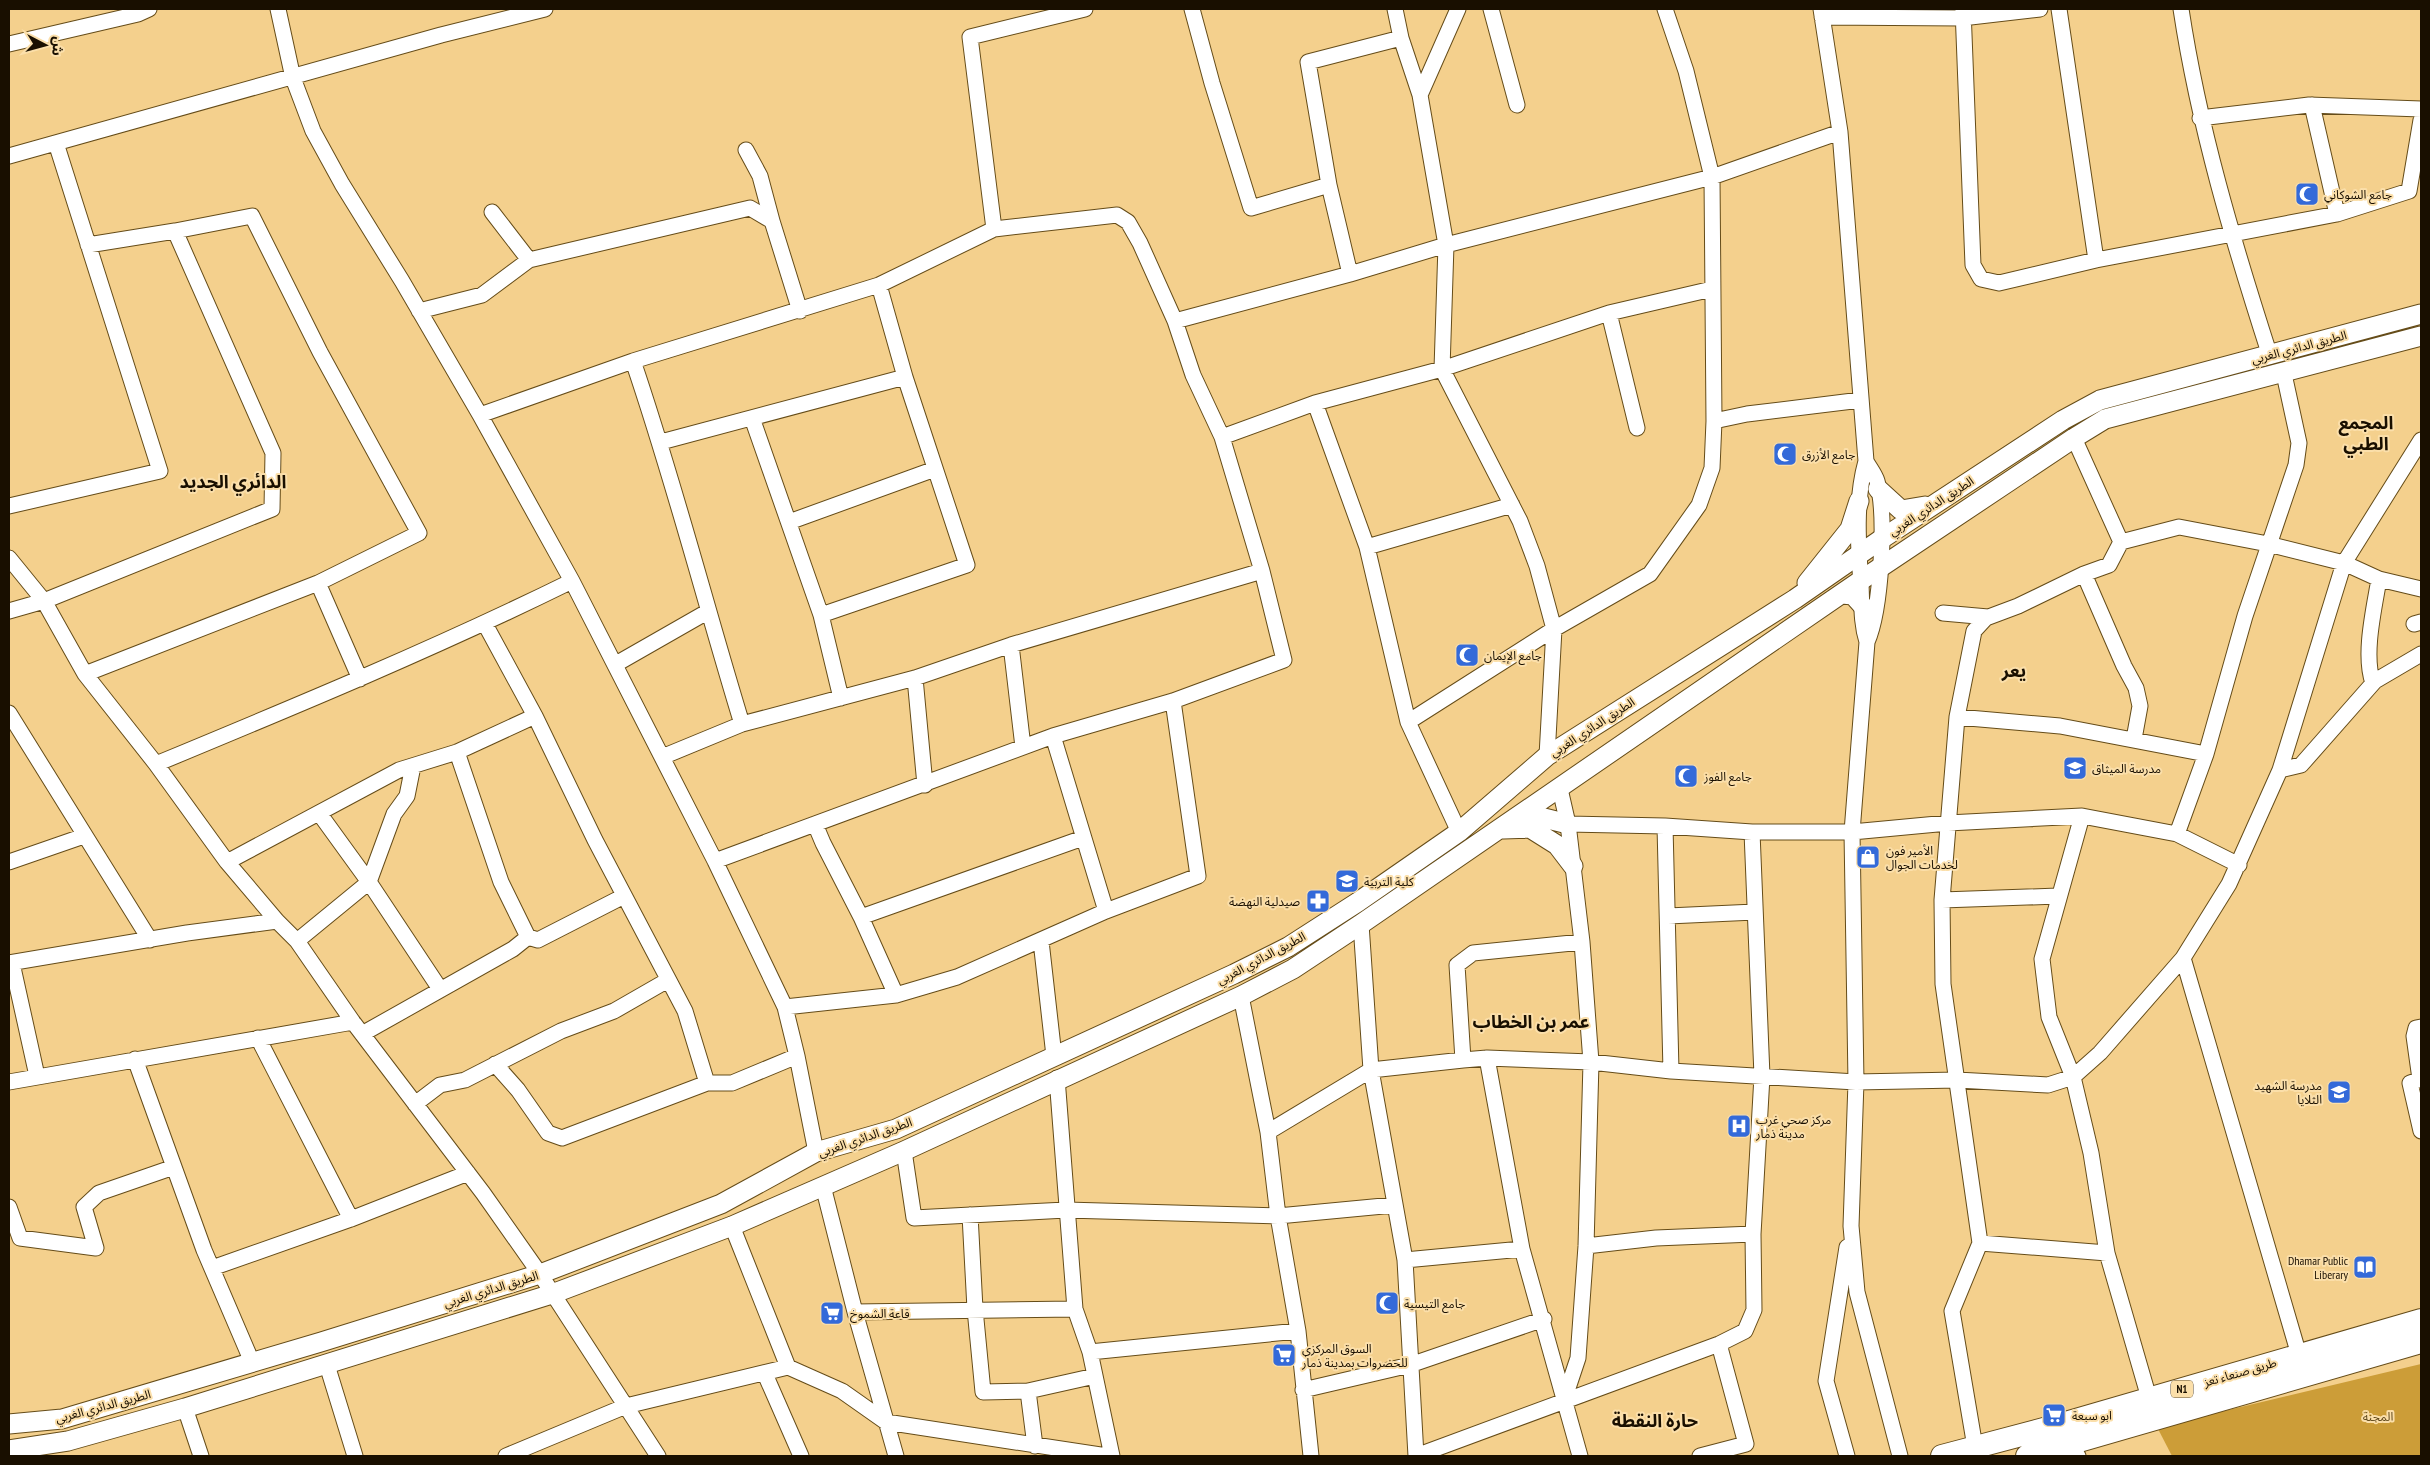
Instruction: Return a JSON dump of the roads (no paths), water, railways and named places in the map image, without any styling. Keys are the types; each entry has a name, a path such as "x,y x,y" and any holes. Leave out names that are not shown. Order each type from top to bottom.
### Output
{"highway":[{"name":"طريق صنعاء تعز","path":"1942,1456 2421,1320"},
{"name":"طريق صنعاء تعز","path":"2027,1456 2075,1453 2421,1342"}],"main road":[{"name":"الطريق الدائري الغربي","path":"9,1424 62,1419 540,1274 721,1204 816,1152 896,1128 1234,974 1288,947 1358,902 1459,832 1547,756 1795,599 1882,538 2063,420 2100,400 2421,314"},
{"name":"الطريق الدائري الغربي","path":"9,1450 68,1440 185,1408 552,1294 732,1226 904,1151 1057,1078 1242,996 1293,970 1362,924 1860,581 2105,419 2284,374 2421,336"},
{"path":"1878,489 1901,510 1932,506"},
{"path":"1795,599 1850,529 1859,501"},
{"path":"1842,594 1853,595 1862,605"},
{"path":"1502,829 1540,817 1568,824"},
{"path":"1502,829 1530,828 1557,845 1573,866"},
{"path":"1358,902 1362,924"},
{"path":"1054,1056 1057,1078"},
{"path":"721,1204 732,1226"}],"street":[{"path":"278,9 293,78 313,130 333,169 480,416 572,581 715,861 785,1008 797,1056 816,1152"},
{"path":"9,156 293,78 440,35 546,9"},
{"path":"994,229 970,37 1085,9"},
{"path":"1192,9 1212,83 1251,208 1329,185"},
{"path":"1395,9 1401,38 1420,95 1446,245 1442,369 1512,505 1537,566 1554,630 1547,756"},
{"path":"1420,95 1458,9"},
{"path":"1491,9 1518,105"},
{"path":"1408,722 1554,630 1650,574 1700,505 1712,468 1714,421 1712,177 1686,71 1665,9"},
{"path":"1867,642 1863,629 1858,555 1859,485 1866,461 1840,132 1822,13 1962,13 2040,9"},
{"path":"2059,9 2096,260"},
{"path":"2181,9 2200,118 2232,233 2270,356"},
{"path":"9,44 141,11"},
{"path":"1962,13 1973,265 1981,279 1999,283 2096,260 2337,214 2415,193 2421,120"},
{"path":"1350,274 1329,185 1308,62 1401,38"},
{"path":"2200,118 2312,105 2421,109"},
{"path":"2312,105 2337,214"},
{"path":"1175,321 1350,274 1446,245 1712,177 1840,132"},
{"path":"9,506 160,471 56,143"},
{"path":"746,150 760,176 800,311"},
{"path":"419,311 482,295 529,260 750,208 772,221"},
{"path":"492,212 529,260"},
{"path":"480,416 633,361 800,311 879,285 994,229 1117,215 1128,222 1175,321 1193,375 1222,437 1262,571 1284,660 1173,701 1053,736 925,785 715,861"},
{"path":"85,674 318,584 419,533 320,352 252,216 88,245"},
{"path":"9,611 44,601 272,509 273,453 175,231"},
{"path":"821,615 967,565 905,377 879,285"},
{"path":"1222,437 1315,403 1442,369 1610,313 1712,289"},
{"path":"1610,313 1637,428"},
{"path":"633,361 661,442 708,612 742,724"},
{"path":"2177,834 2206,754 2244,616 2296,465 2299,443 2284,374"},
{"path":"661,442 905,377"},
{"path":"1714,421 1747,414 1861,400"},
{"path":"1315,403 1367,547 1408,722 1459,832"},
{"path":"752,418 821,615 841,698"},
{"path":"2074,438 2121,542"},
{"path":"1268,1132 1371,1070 1487,1058 1591,1062 1671,1070 1856,1082 1957,1080 2048,1085 2073,1078 2100,1053 2183,958 2239,865 2280,770 2344,563 2421,440"},
{"path":"1848,1456 1826,1381 1851,1226 1856,1082 1852,832 1867,642 1874,626 1882,538 1877,480 1866,461"},
{"path":"789,522 935,469"},
{"path":"1367,547 1512,505"},
{"path":"1975,1447 1952,1312 1980,1243 1943,984 1942,900 1957,717 1974,631 1988,618 2018,606 2084,574 2109,565 2121,542 2179,527 2268,544 2344,563 2379,579 2421,589"},
{"path":"9,558 44,601 85,674 156,764 227,862 276,921 297,941 357,1028 468,1173 540,1274 658,1456"},
{"path":"662,757 742,724 915,678 1011,645 1262,571"},
{"path":"2084,574 2124,666 2136,688 2140,706 2134,739"},
{"path":"2373,683 2369,672 2373,616 2379,579"},
{"path":"156,764 360,679 485,624 572,581"},
{"path":"318,584 360,679"},
{"path":"616,664 708,612"},
{"path":"1943,613 1988,618"},
{"path":"485,624 535,716 624,896 684,1011 707,1083"},
{"path":"1011,645 1024,747"},
{"path":"2280,770 2302,765 2373,683 2421,654"},
{"path":"915,678 925,785"},
{"path":"785,1008 896,995 957,977 1041,941 1106,910 1198,876 1173,701"},
{"path":"9,713 150,940"},
{"path":"227,862 399,770 457,752 535,716"},
{"path":"1957,717 2060,726 2206,754"},
{"path":"1053,736 1082,838 1106,910"},
{"path":"457,752 501,882 528,937 538,940 624,896"},
{"path":"297,941 369,882 394,814 407,796 413,766"},
{"path":"1560,789 1568,824 1582,942 1591,1062 1586,1246 1578,1358 1564,1400"},
{"path":"319,813 369,882 440,989"},
{"path":"1568,824 1665,826 1752,832 1852,832 1948,823 2082,816 2177,834 2239,865"},
{"path":"2082,816 2058,896 2042,959 2049,1017 2073,1078 2091,1152 2107,1253 2149,1398"},
{"path":"815,824 861,916 896,995"},
{"path":"1665,826 1671,1070"},
{"path":"1362,924 1371,1070 1405,1260 1416,1456 1719,1344 1745,1332 1754,1310 1753,1234 1762,1076 1752,832"},
{"path":"9,862 84,836"},
{"path":"861,916 1082,838"},
{"path":"1942,900 2058,896"},
{"path":"1668,916 1755,912"},
{"path":"37,1076 10,963 276,921"},
{"path":"9,1082 258,1038 357,1028 440,989 513,949 528,937"},
{"path":"1041,941 1054,1056"},
{"path":"1463,1060 1456,965 1473,953 1582,942"},
{"path":"2183,958 2299,1355"},
{"path":"415,1104 440,1086 465,1080 561,1031 614,1011 668,980"},
{"path":"1242,996 1268,1132 1278,1216 1298,1331 1311,1456"},
{"path":"2421,1027 2416,1028 2414,1036 2421,1079 2410,1083 2421,1131"},
{"path":"258,1038 351,1218"},
{"path":"495,1064 518,1090 548,1133 562,1138 707,1083 732,1083 797,1056"},
{"path":"1487,1058 1522,1249 1544,1319 1580,1456"},
{"path":"135,1059 212,1268 252,1362"},
{"path":"1057,1078 1075,1309 1090,1352 1112,1456"},
{"path":"904,1151 914,1218 1066,1210 1278,1216 1394,1205"},
{"path":"9,1207 20,1238 96,1248 84,1207 99,1193 174,1167"},
{"path":"212,1268 468,1173"},
{"path":"823,1186 855,1312 895,1456"},
{"path":"970,1215 975,1309 983,1392 1028,1391 1095,1376"},
{"path":"732,1226 788,1367"},
{"path":"1851,1226 1857,1292 1900,1456"},
{"path":"1586,1246 1656,1238 1753,1234"},
{"path":"1980,1243 2107,1253"},
{"path":"1405,1260 1522,1249"},
{"path":"855,1312 1075,1309"},
{"path":"1303,1390 1410,1365 1544,1319"},
{"path":"1090,1352 1298,1331"},
{"path":"1686,1456 1694,1454 1699,1456 1746,1444 1719,1344"},
{"path":"327,1365 355,1456"},
{"path":"506,1456 529,1453 626,1406 788,1367 842,1391 886,1422 1107,1456"},
{"path":"765,1374 801,1456"},
{"path":"1028,1391 1034,1446"},
{"path":"185,1408 201,1456"},
{"path":"895,1456 900,1433 913,1426"}],"place":[{"name":"جامع الشوكاني","path":"2307,194"},
{"name":"جامع الأزرق","path":"1785,454"},
{"name":"جامع الإيمان","path":"1467,655"},
{"name":"مدرسة الميثاق","path":"2075,768"},
{"name":"جامع الفوز","path":"1686,776"},
{"name":"الأمير فون لخدمات الجوال","path":"1868,857"},
{"name":"كلية التربية","path":"1347,881"},
{"name":"صيدلية النهضة","path":"1318,901"},
{"name":"مدرسة الشهيد الثلايا","path":"2339,1092"},
{"name":"مركز صحي غرب مدينة ذمار","path":"1739,1126"},
{"name":"Dhamar Public Liberary","path":"2365,1267"},
{"name":"جامع التيسية","path":"1387,1303"},
{"name":"قاعة الشموخ","path":"832,1313"},
{"name":"السوق المركزي للحضروات بمدينة ذمار","path":"1284,1355"},
{"name":"ابو سبعة","path":"2054,1415"}],"district":[{"name":"المجمع الطبي","path":"2366,432"},
{"name":"الدائري الجديد","path":"233,481"},
{"name":"يعر","path":"2014,670"},
{"name":"عمر بن الخطاب","path":"1531,1021"},
{"name":"حارة النقطة","path":"1655,1420"}],"park label":[{"name":"المجنة","path":"2378,1416"}]}
